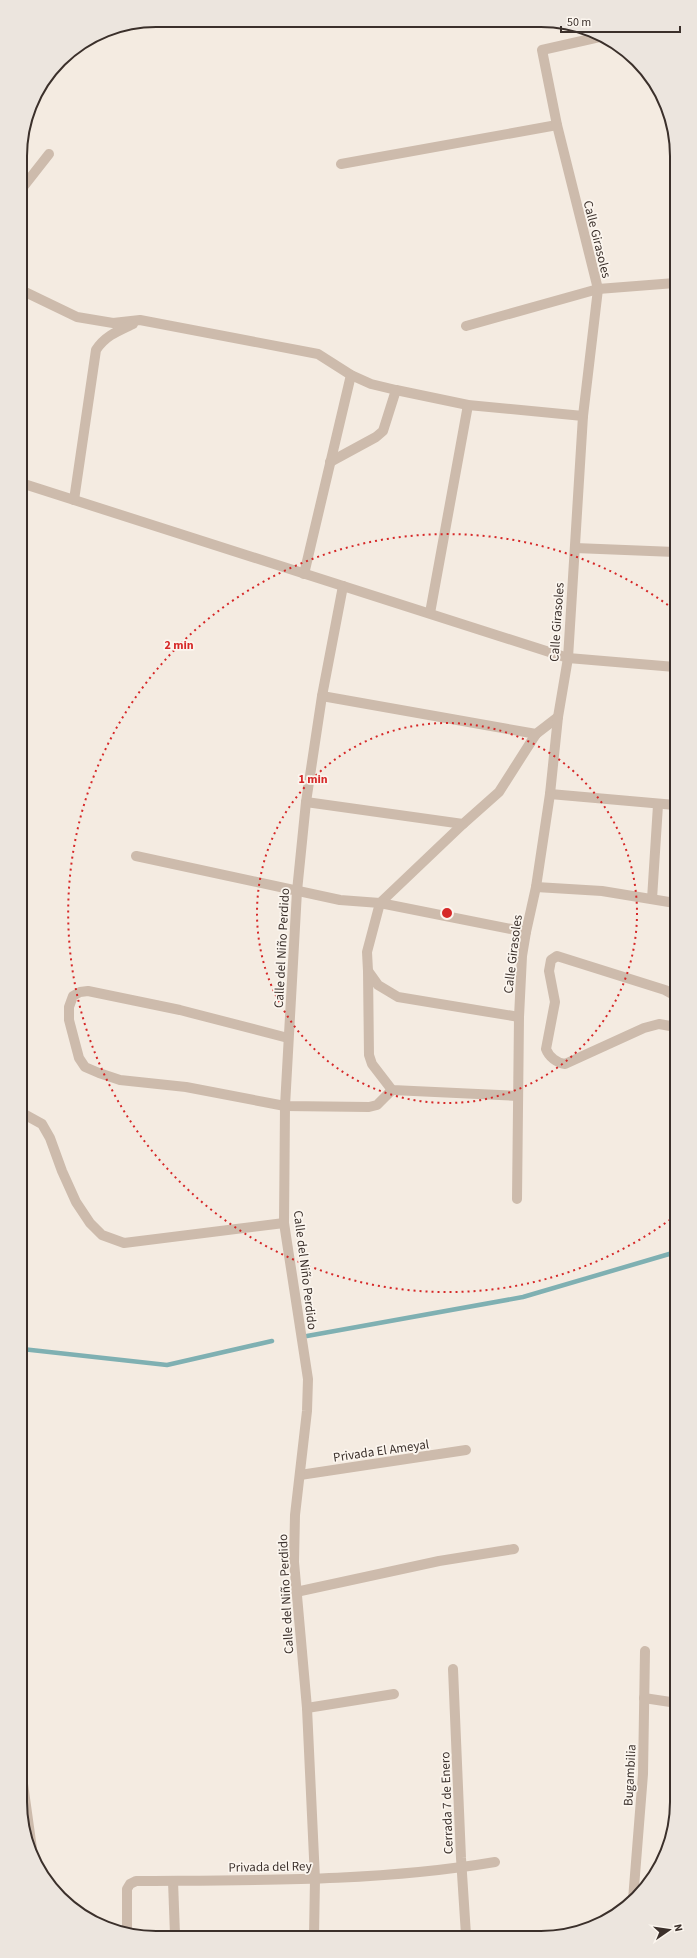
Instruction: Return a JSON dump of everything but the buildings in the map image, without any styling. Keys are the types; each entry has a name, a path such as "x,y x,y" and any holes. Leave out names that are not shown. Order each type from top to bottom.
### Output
{"street":[{"name":"Calle Girasoles","path":"517,1199 519,1017 526,932 536,887 550,794 558,717 568,658 583,416 598,289 557,125 542,50 594,38"},
{"path":"341,164 557,125"},
{"path":"27,182 49,154"},
{"path":"466,326 598,289 670,283"},
{"path":"27,293 77,317 113,323 140,320 318,354 351,375 371,384 396,390 468,405 583,416"},
{"path":"74,500 96,350 102,341 111,334 140,320"},
{"path":"304,574 351,375"},
{"path":"330,462 376,437 383,431 396,390"},
{"path":"430,613 468,405"},
{"path":"27,485 568,658 670,667"},
{"path":"575,548 670,552"},
{"name":"Calle del Niño Perdido","path":"314,1931 315,1879 306,1708 296,1592 294,1515 307,1411 308,1379 284,1223 285,1106 297,891 306,802 322,696 343,586"},
{"path":"322,696 536,734"},
{"path":"392,1090 372,1064 369,1055 367,952 380,903 462,824 499,792 536,734 558,717"},
{"path":"550,794 670,805"},
{"path":"306,802 462,824"},
{"path":"652,898 658,805"},
{"path":"136,856 340,900 380,903 526,932"},
{"path":"536,887 602,891 670,902"},
{"path":"670,993 557,956 551,960 549,971 555,1002 546,1049 548,1054 553,1059 559,1063 565,1064 644,1028 659,1024 670,1026"},
{"path":"368,971 378,985 398,997 519,1017"},
{"path":"288,1038 180,1010 88,990 73,996 69,1007 69,1020 79,1058 85,1067 99,1074 120,1080 186,1087 285,1106 369,1107 377,1105 392,1090 518,1096"},
{"path":"27,1116 42,1124 50,1138 62,1171 76,1202 90,1223 102,1235 124,1243 284,1223"},
{"name":"Privada El Ameyal","path":"300,1475 466,1450"},
{"path":"296,1592 439,1561 514,1549"},
{"name":"Bugambilia","path":"634,1891 643,1774 645,1651"},
{"name":"Cerrada 7 de Enero","path":"453,1669 466,1931"},
{"path":"306,1708 394,1694"},
{"path":"644,1698 670,1701"},
{"name":"Privada del Rey","path":"127,1928 127,1889 130,1884 136,1881 315,1879 462,1868 495,1862"},
{"path":"173,1880 175,1931"}],"waterway":[{"path":"307,1336 523,1297 670,1254"},
{"path":"27,1350 167,1365 272,1341"}]}
